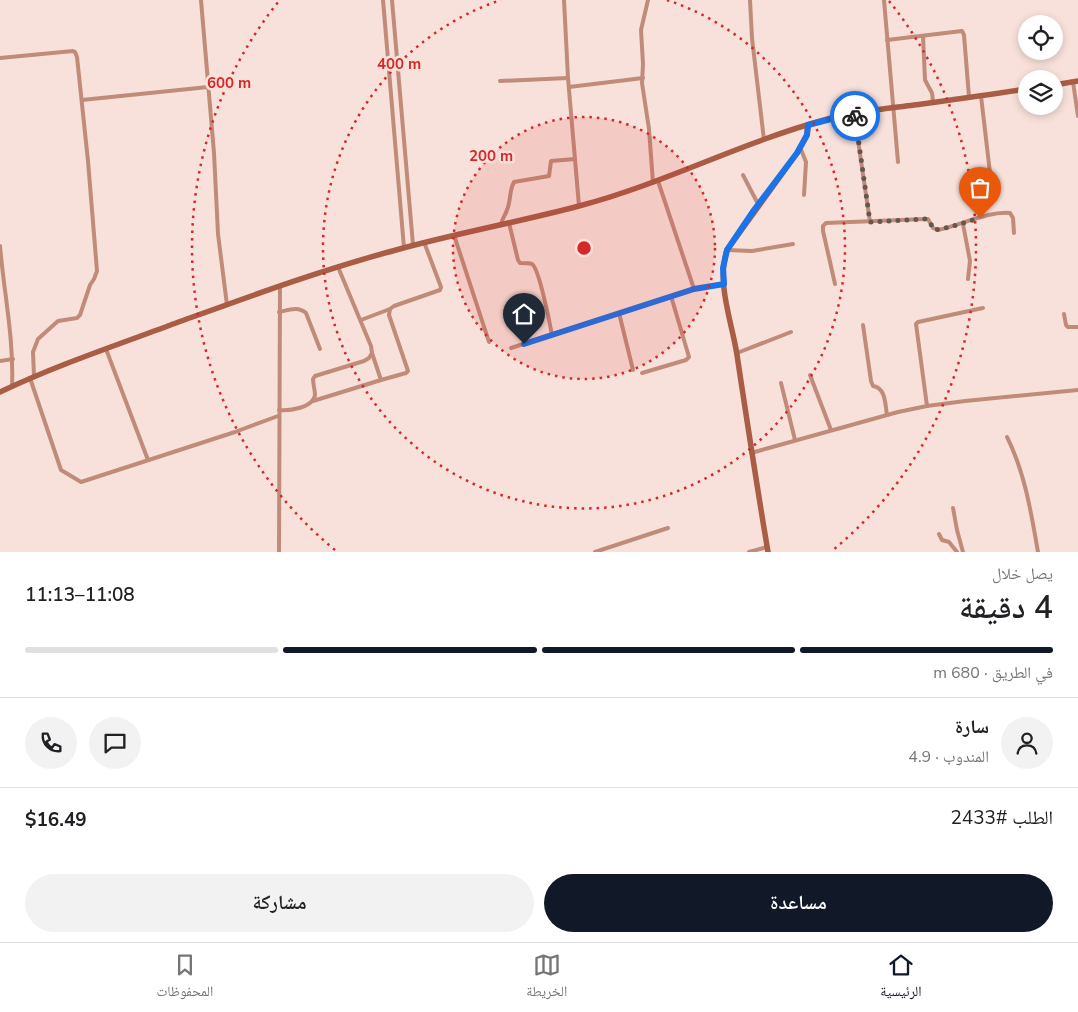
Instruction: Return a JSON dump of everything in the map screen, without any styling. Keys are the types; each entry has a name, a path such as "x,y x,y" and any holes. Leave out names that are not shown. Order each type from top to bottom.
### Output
{"street":[{"path":"201,0 218,234 226,305"},
{"path":"383,0 404,248"},
{"path":"392,0 413,245"},
{"path":"564,0 568,78 579,206"},
{"path":"648,0 641,30 644,64 643,78 656,182 694,289"},
{"path":"750,0 752,38 764,140"},
{"path":"884,0 898,162"},
{"path":"888,40 964,32 969,97"},
{"path":"923,36 925,80 932,93 933,102"},
{"path":"0,58 75,52 82,100 96,271 80,315 77,318 58,321 38,339 33,352 32,377 63,472 81,482 278,416"},
{"path":"500,81 568,78"},
{"path":"569,86 643,78"},
{"path":"1063,84 1076,82 1078,116"},
{"path":"82,100 208,87"},
{"path":"0,392 32,377 106,348 280,286 424,242 579,206 656,182 808,125 854,113 1018,90"},
{"path":"981,96 992,190"},
{"path":"854,113 870,222"},
{"path":"749,552 768,550 751,453 737,353 724,284 723,268 727,250 800,147 807,135 808,125"},
{"path":"800,147 806,162 804,194"},
{"path":"501,225 508,208 511,187 514,182 549,176 551,161 575,159"},
{"path":"743,175 758,204"},
{"path":"834,284 823,226 829,223 925,219 928,220 935,230 963,224 993,214 1010,213 1013,218 1014,233"},
{"path":"509,223 518,260 520,263 534,266 538,276 552,335"},
{"path":"963,224 970,261 968,279"},
{"path":"454,235 489,342"},
{"path":"361,320 440,290 424,242"},
{"path":"727,250 752,251 793,244"},
{"path":"0,246 1,281 13,359 12,386"},
{"path":"338,267 371,346 381,380"},
{"path":"511,348 694,289 724,284"},
{"path":"279,552 278,410 280,286"},
{"path":"642,373 686,360 689,357 671,296"},
{"path":"927,406 916,324 983,308"},
{"path":"280,312 297,309 306,313 320,349"},
{"path":"278,410 289,410 306,405 312,401 406,373 408,371 389,315 390,309"},
{"path":"619,313 633,370"},
{"path":"1064,314 1068,327 1078,327"},
{"path":"864,325 871,381 874,386 882,390 888,415"},
{"path":"737,353 790,332"},
{"path":"106,348 148,460"},
{"path":"312,401 315,397 313,379 315,376 364,361 372,353"},
{"path":"0,361 13,359"},
{"path":"810,375 831,430"},
{"path":"781,383 795,440"},
{"path":"751,453 831,430 927,406 1078,390"},
{"path":"1008,437 1024,481 1038,552"},
{"path":"953,508 963,552"},
{"path":"595,552 668,528"},
{"path":"939,534 942,540 949,542 957,552"},
{"path":"614,546 616,552"}],"way so far":[{"path":"855,116 870,222 925,219 928,220 935,230 980,218"}],"route":[{"path":"524,344 694,289 724,284 723,268 727,250 735,236 797,153 807,135 808,125 854,113 855,116"}]}
